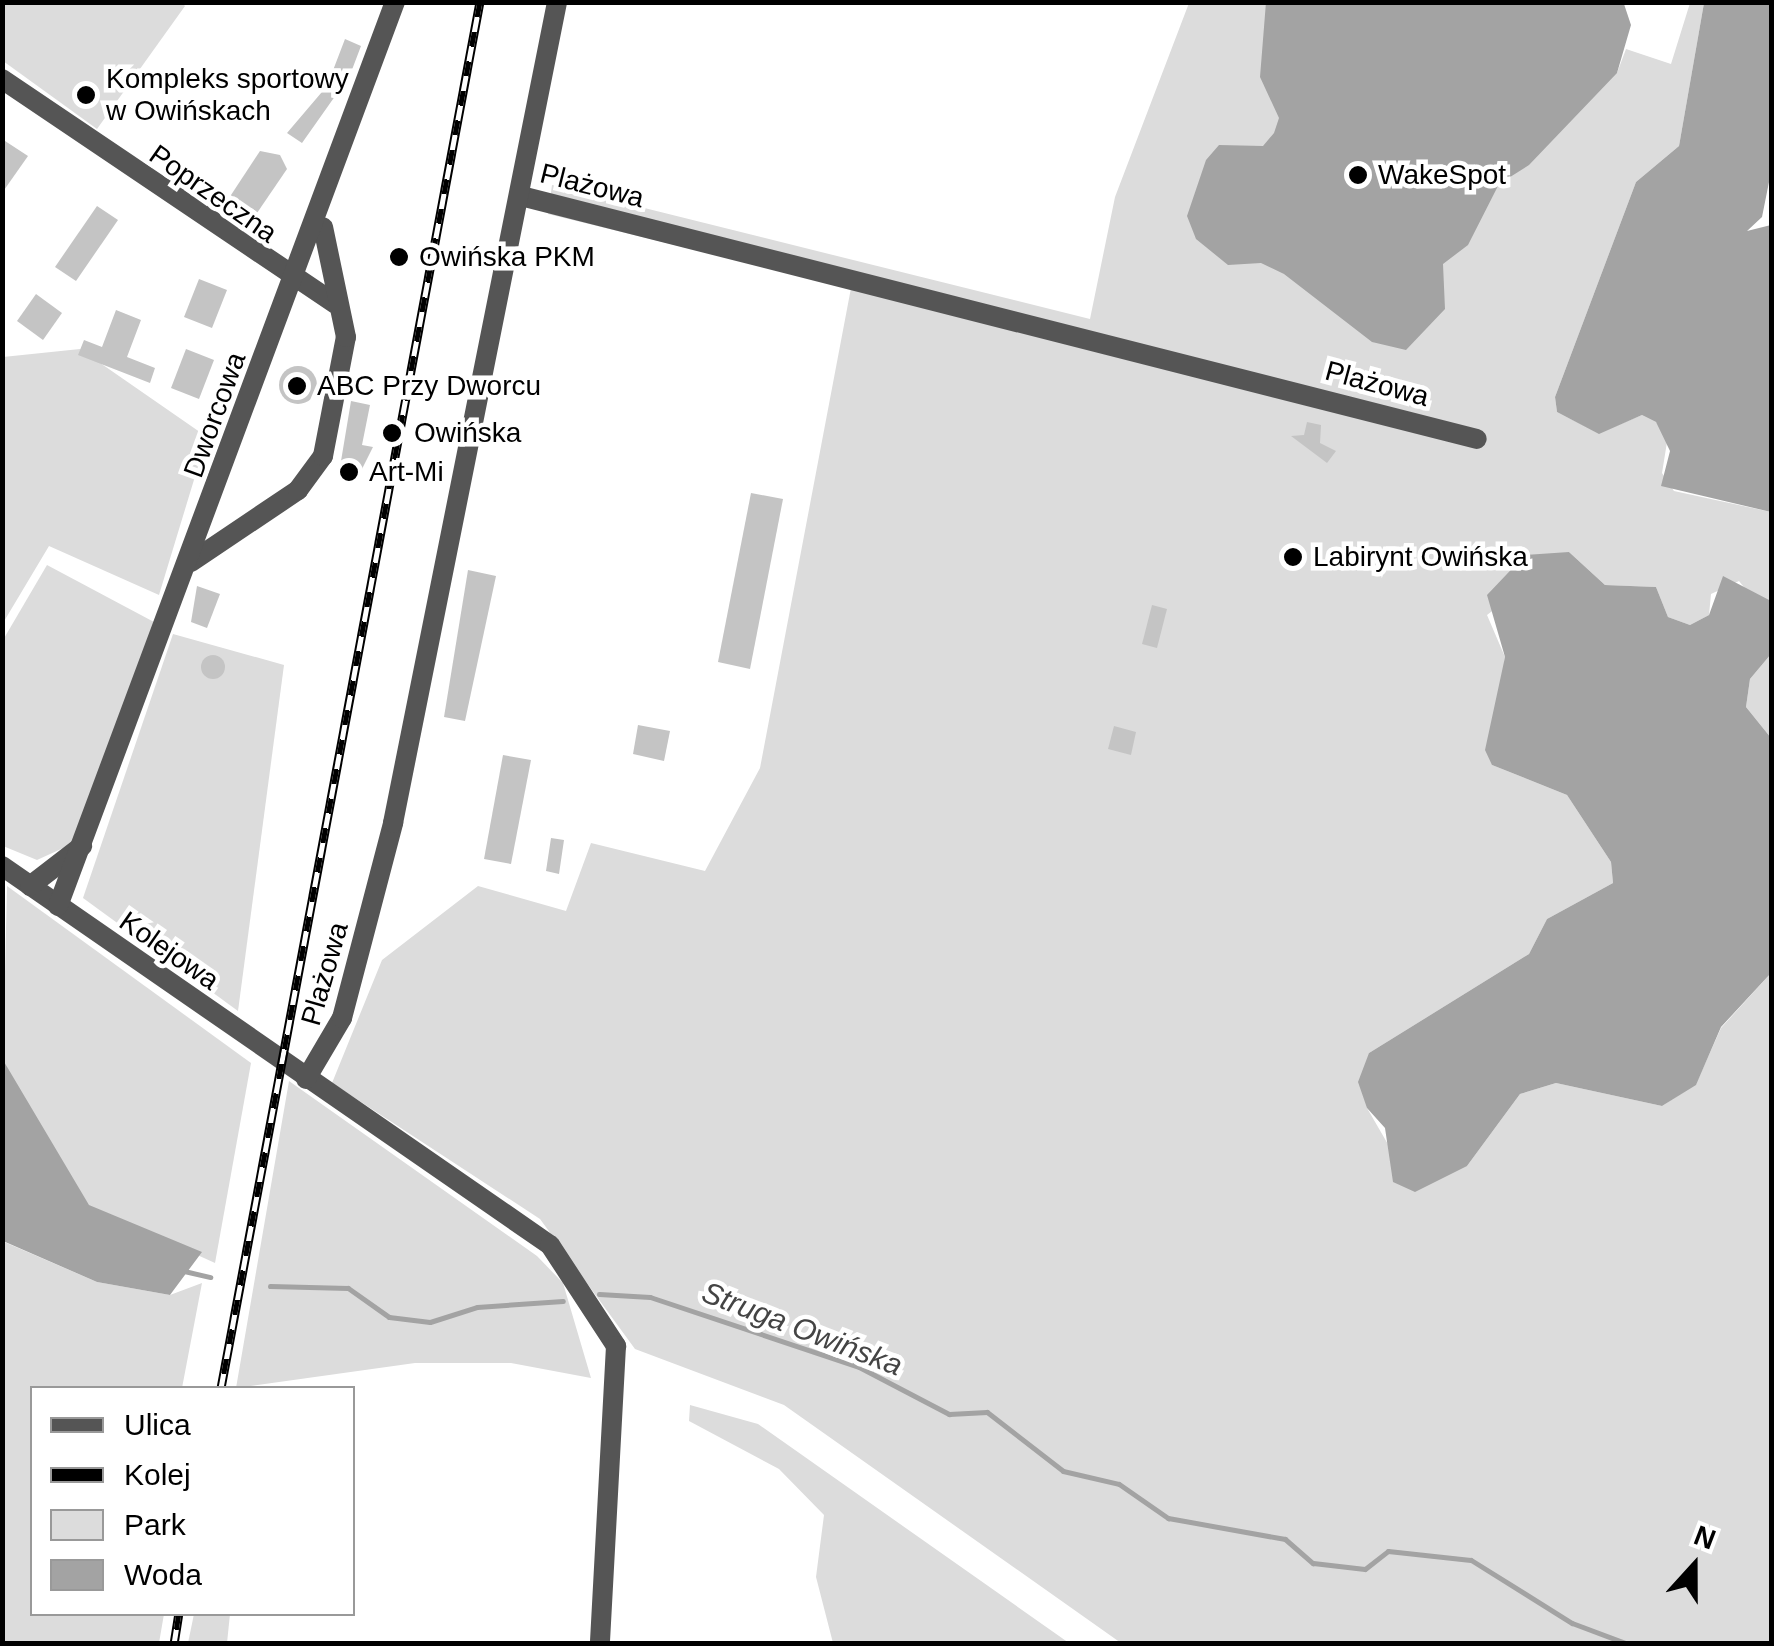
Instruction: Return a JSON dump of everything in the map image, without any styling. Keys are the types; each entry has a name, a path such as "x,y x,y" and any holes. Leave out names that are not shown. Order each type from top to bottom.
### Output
{"street":[{"name":"Dworcowa","path":"58,906 324,210 395,2"},
{"path":"521,196 557,2"},
{"name":"Poprzeczna","path":"2,79 295,282"},
{"name":"Plażowa","path":"306,1079 332,1046 374,899 521,196 1477,439"},
{"name":"Dworcowa","path":"186,567 232,529 298,490 323,456 345,350 335,304 324,210"},
{"path":"295,282 335,304"},
{"path":"284,311 335,304"},
{"path":"210,508 232,529"},
{"path":"30,886 86,841"},
{"name":"Kolejowa","path":"2,866 550,1246 616,1346 600,1644"}],"green space":[{"name":"Kompleks sportowy w Owińskach","path":"181,2 185,6 97,129 3,61 2,3"},
{"path":"1189,3 1414,3 1617,73 1626,49 1671,64 1690,3 1704,3 1679,146 1636,182 1555,397 1557,412 1599,433 1642,415 1656,422 1668,436 1662,473 1674,491 1771,512 1771,601 1751,596 1739,581 1711,594 1709,615 1690,625 1668,617 1656,587 1605,585 1569,552 1487,615 1505,657 1492,765 1567,795 1611,862 1613,883 1547,919 1529,954 1369,1053 1367,1108 1389,1146 1467,1166 1520,1094 1556,1083 1662,1106 1696,1084 1721,1028 1771,973 1771,1643 1121,1643 784,1405 635,1349 540,1219 332,1083 382,960 478,886 566,911 591,843 705,871 760,768 851,288 548,214 552,185 1090,319 1115,197"},
{"path":"80,349 207,437 159,595 49,546 3,623 3,357"},
{"path":"47,565 154,622 72,844 37,860 3,846 3,640"},
{"path":"173,634 284,665 238,1011 83,898"},
{"path":"1771,654 1771,738 1746,707 1750,679"},
{"path":"7,886 251,1063 215,1263 89,1206 17,1088 3,1060"},
{"path":"289,1081 537,1256 563,1283 591,1378 511,1363 415,1363 236,1386"},
{"path":"2,1241 97,1282 170,1295 202,1283 182,1386 30,1386 30,1616 164,1616 159,1643 3,1643"},
{"path":"690,1405 758,1424 1069,1643 833,1643 816,1577 824,1515 779,1469 689,1421"},
{"path":"194,1616 230,1616 227,1643 188,1643"}],"water":[{"name":"WakeSpot","path":"1266,2 1624,4 1631,25 1617,73 1529,165 1499,184 1468,245 1443,264 1445,309 1406,350 1372,342 1284,274 1261,263 1228,265 1196,239 1187,216 1206,160 1219,145 1263,146 1274,133 1279,118 1260,77"},
{"path":"1704,3 1771,3 1771,172 1762,217 1747,231 1771,225 1771,512 1661,486 1670,451 1656,422 1642,415 1599,434 1557,412 1555,397 1636,182 1679,146"},
{"path":"1569,552 1605,585 1656,587 1668,617 1690,625 1709,615 1723,576 1771,601 1771,654 1750,679 1746,707 1771,738 1771,973 1721,1027 1696,1085 1662,1106 1556,1083 1520,1094 1467,1166 1415,1192 1393,1182 1385,1128 1367,1108 1358,1082 1369,1053 1529,954 1547,919 1613,883 1611,862 1567,795 1492,765 1485,750 1505,657 1487,595 1525,555"},
{"path":"3,1060 89,1205 202,1252 170,1295 97,1282 3,1241"}],"building":[{"path":"345,39 361,46 350,75 302,143 287,133 327,86"},
{"path":"2,139 28,156 2,193"},
{"path":"260,151 280,155 287,169 257,213 242,212 231,195"},
{"path":"97,206 118,220 76,281 55,267"},
{"path":"199,279 227,290 212,328 184,317"},
{"path":"36,294 62,313 43,340 17,321"},
{"path":"116,310 141,320 127,357 155,368 150,383 78,355 84,340 102,347"},
{"path":"186,349 214,360 199,399 171,388"},
{"name":"ABC Przy Dworcu","path":"298,366 311,372 317,385 311,398 298,404 285,398 279,385 285,372"},
{"path":"351,401 370,405 362,445 373,447 355,483 338,479"},
{"path":"1307,422 1321,425 1320,443 1336,451 1327,463 1291,436 1304,435"},
{"path":"751,493 783,499 750,669 718,662"},
{"path":"468,570 496,576 465,721 444,717"},
{"path":"197,586 220,594 207,628 191,622"},
{"path":"1152,605 1167,609 1157,648 1142,644"},
{"path":"213,655 225,667 213,679 201,667"},
{"path":"638,725 670,731 664,761 633,754"},
{"path":"1114,726 1136,732 1131,755 1108,749"},
{"path":"503,755 531,760 511,864 484,859"},
{"path":"551,838 564,840 559,874 546,871"}],"waterway":[{"path":"184,1271 210,1277"},
{"path":"270,1286 348,1288 389,1317 430,1322 477,1307 563,1301"},
{"name":"Struga Owińska","path":"599,1294 650,1297 859,1367 949,1414 987,1412 1063,1471 1119,1484 1168,1518 1285,1539 1313,1563 1365,1569 1388,1551 1471,1560 1572,1623 1628,1644"}],"railway":[{"path":"221,1386 480,2"},
{"path":"174,1644 179,1616"}],"place":[{"name":"Kompleks sportowy w Owińskach","path":"86,95"},
{"name":"WakeSpot","path":"1358,175"},
{"name":"Owińska PKM","path":"399,257"},
{"name":"ABC Przy Dworcu","path":"297,386"},
{"name":"Owińska","path":"392,433"},
{"name":"Art-Mi","path":"349,472"},
{"name":"Labirynt Owińska","path":"1293,557"}]}
